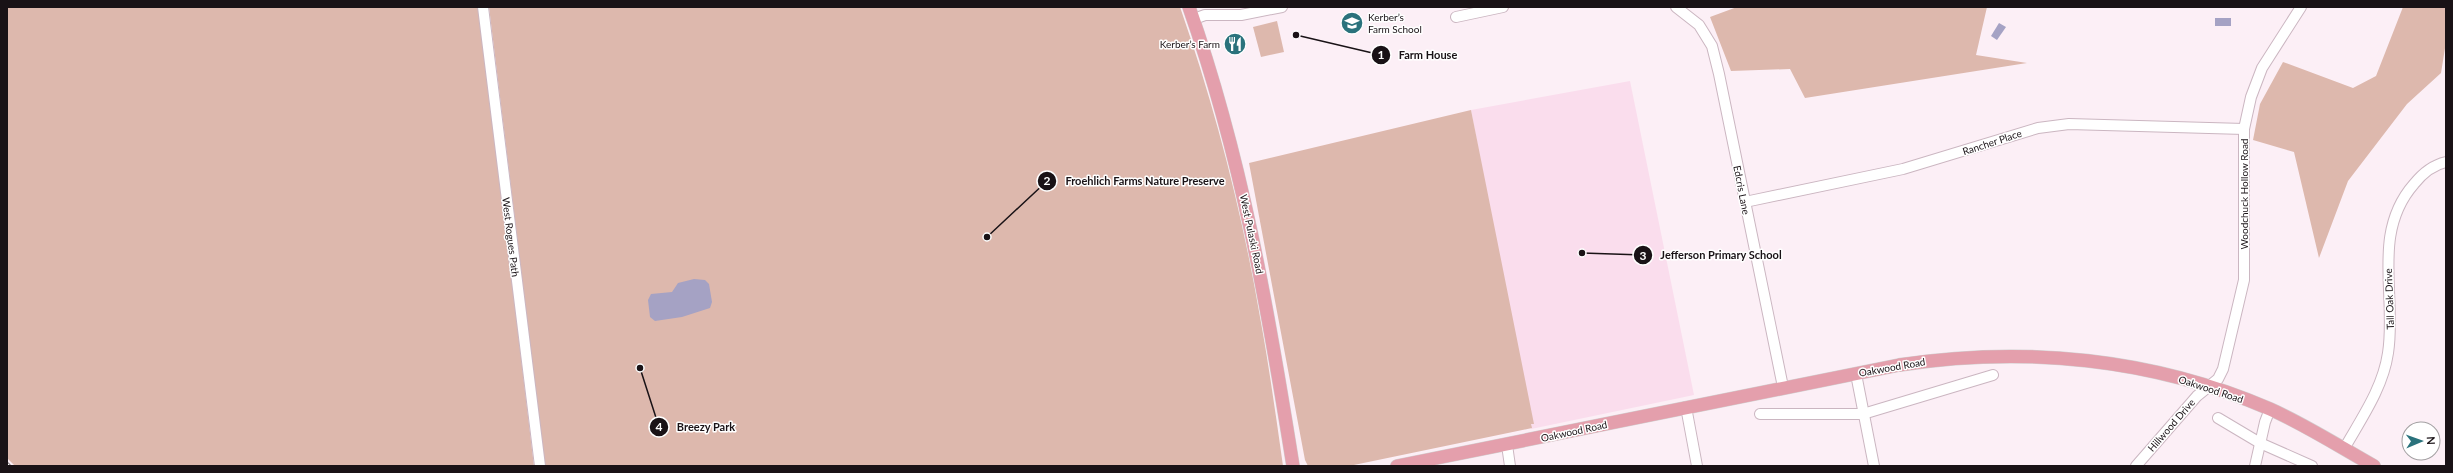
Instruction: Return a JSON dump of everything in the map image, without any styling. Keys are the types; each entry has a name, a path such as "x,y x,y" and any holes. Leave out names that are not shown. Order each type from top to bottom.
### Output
{"main road":[{"name":"West Pulaski Road","path":"1191,13 1220,100 1241,183 1261,273 1294,466"},
{"name":"Oakwood Road","path":"1397,466 1507,445 1783,387 1944,358 1992,355 2050,356 2136,367 2210,387 2270,409 2374,466"}],"street":[{"name":"West Rogues Path","path":"483,7 540,466"},
{"path":"1191,13 1205,15 1241,15 1282,7"},
{"path":"1456,17 1503,7"},
{"name":"Edcris Lane","path":"1676,7 1700,25 1712,46 1720,74 1783,387"},
{"name":"Woodchuck Hollow Road","path":"2210,387 2218,379 2223,369 2244,280 2244,129 2251,97 2262,68 2301,7"},
{"name":"Rancher Place","path":"1745,202 1903,169 2038,128 2069,124 2244,129"},
{"name":"Tall Oak Drive","path":"2344,449 2384,374 2388,353 2388,248 2393,220 2405,194 2422,174 2446,162"},
{"path":"1856,374 1874,466"},
{"path":"1760,414 1863,414 1993,375"},
{"name":"Hillwood Drive","path":"2136,466 2196,396 2210,387"},
{"path":"1686,407 1697,466"},
{"path":"2256,466 2260,443 2270,409"},
{"path":"2218,418 2260,443 2312,466"},
{"path":"1507,445 1510,466"}],"shaded area":[{"path":"7,7 479,7 534,466 15,466 7,458"},
{"path":"489,7 1180,7 1216,121 1245,238 1266,354 1283,466 545,466"},
{"path":"1737,7 1987,7 1976,55 2027,63 1805,98 1790,69 1731,71 1710,17"},
{"path":"2403,7 2446,7 2446,42 2441,73 2407,104 2348,181 2319,258 2294,152 2253,140 2260,104 2283,62 2353,88 2376,76"},
{"path":"2215,18 2231,18 2231,26 2215,26"},
{"path":"1277,21 1284,52 1261,57 1253,27"},
{"path":"1999,23 2006,27 1997,40 1991,36"},
{"path":"1630,81 1694,395 1531,429 1471,110"},
{"path":"1471,110 1534,424 1531,424 1532,428 1349,466 1308,466 1305,460 1249,163"},
{"path":"694,279 705,280 709,284 712,302 710,308 682,317 655,321 650,317 648,300 651,294 672,292 678,283"}],"place":[{"name":"Kerber’s Farm School","path":"1352,23"},
{"name":"Farm House","path":"1296,35"},
{"name":"Kerber’s Farm","path":"1235,44"},
{"name":"Froehlich Farms Nature Preserve","path":"987,237"},
{"name":"Jefferson Primary School","path":"1582,253"},
{"name":"Breezy Park","path":"640,368"}]}
